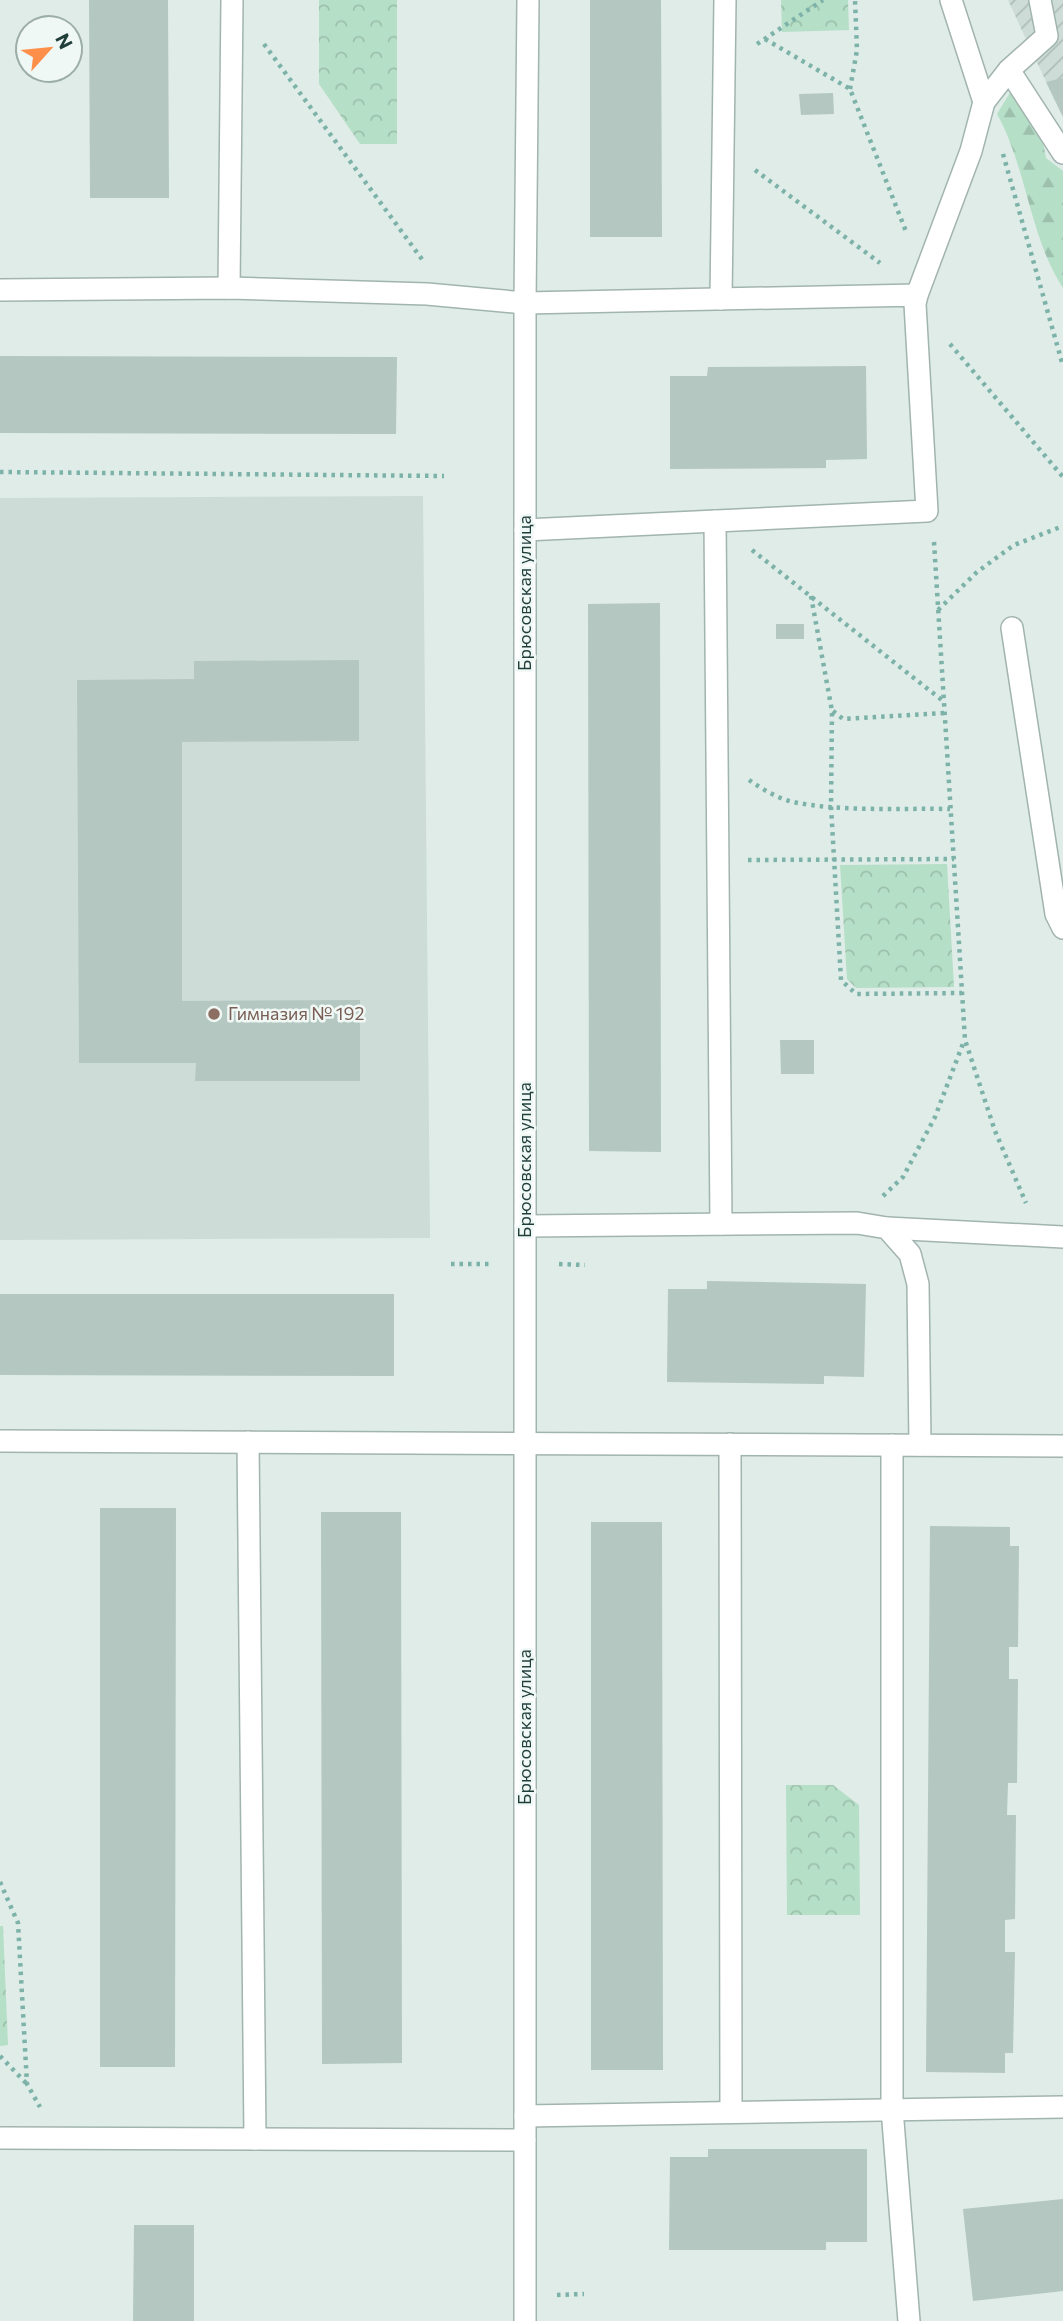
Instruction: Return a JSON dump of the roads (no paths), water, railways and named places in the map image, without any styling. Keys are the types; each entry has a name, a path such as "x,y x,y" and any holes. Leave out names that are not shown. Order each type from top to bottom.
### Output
{"street":[{"name":"Брюсовская улица","path":"525,2321 524,303 528,0"},
{"path":"721,299 725,0"},
{"path":"951,0 984,102"},
{"path":"525,530 927,511 918,292 971,151 984,102 1009,70 1047,36 1040,0"},
{"path":"229,288 232,1"},
{"path":"1009,70 1063,153"},
{"path":"0,290 229,288 427,294 524,303 918,292"},
{"path":"715,521 722,1224"},
{"path":"1012,628 1056,914 1063,928"},
{"path":"525,1226 857,1223 887,1228 1063,1237"},
{"path":"887,1228 910,1254 918,1284 920,1445"},
{"path":"0,1441 1063,1446"},
{"path":"248,1442 255,2138"},
{"path":"730,1444 731,2112"},
{"path":"892,1445 892,2109 909,2321"},
{"path":"525,2116 1063,2107"},
{"path":"0,2138 525,2140"}],"place":[{"name":"Гимназия № 192","path":"214,1014"}]}
